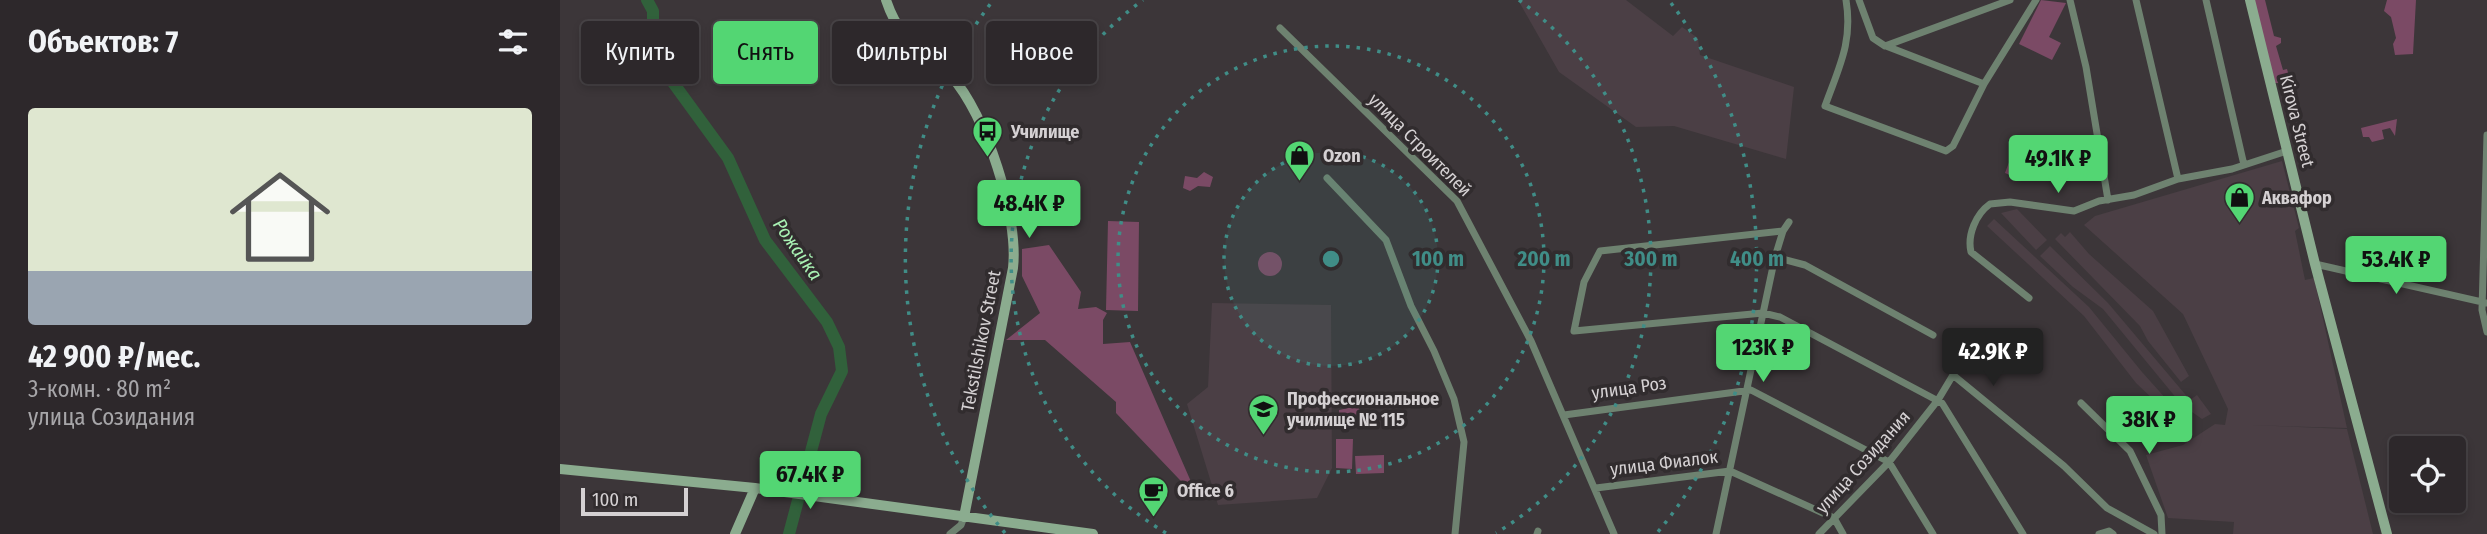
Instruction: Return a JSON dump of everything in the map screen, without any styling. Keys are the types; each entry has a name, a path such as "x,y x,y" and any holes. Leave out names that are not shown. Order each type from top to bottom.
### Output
{"main road":[{"name":"Tekstilshikov Street","path":"886,0 900,32 943,68 972,103 992,148 1012,234 1013,268 964,517"},
{"name":"Kirova Street","path":"2250,0 2315,264 2387,534"},
{"path":"560,469 755,488 1093,534"},
{"path":"735,534 755,488"}],"street":[{"path":"1846,0 1850,25 1848,43 1825,106 1948,150 1984,83 2036,0"},
{"path":"1858,0 1873,38 1885,46 1984,83"},
{"path":"1885,46 2010,0"},
{"path":"2070,0 2087,67 2108,200"},
{"path":"2136,0 2178,180"},
{"path":"2206,0 2244,166"},
{"name":"улица Строителей","path":"1280,28 1457,201 1518,314 1615,534"},
{"path":"2487,135 2484,303 2487,332"},
{"path":"2029,298 1973,255 1970,242 1981,212 1996,202 2074,211 2178,180 2244,166 2287,151"},
{"path":"1327,178 1386,240 1410,306 1434,351 1454,399 1464,442 1455,534"},
{"path":"1716,534 1775,257 1789,222"},
{"path":"1783,232 1600,251 1579,298 1573,327 1578,333 1763,313 1784,319 1938,400 1950,412 2023,534"},
{"path":"1775,257 1800,263 1933,335"},
{"path":"2315,264 2484,303"},
{"name":"улица Созидания","path":"1819,534 1889,462 1938,400 1953,375 2064,466 2107,508 2154,534"},
{"path":"1748,390 1889,462 1933,534"},
{"name":"улица Роз","path":"1564,415 1748,390"},
{"path":"2081,403 2130,451 2161,515 2162,534"},
{"name":"улица Фиалок","path":"1596,488 1730,471 1834,518"},
{"path":"950,534 961,525 964,517"},
{"path":"1834,518 1843,534"},
{"path":"2099,534 2111,532"}],"shaded area":[{"path":"1518,0 1626,0 1673,36 1682,27 1698,38 1700,55 1794,87 1786,159 1674,126 1636,127 1559,72"},
{"path":"2041,0 2066,3 2049,37 2061,43 2052,60 2019,44"},
{"path":"2254,0 2265,0 2274,36 2281,38 2281,43 2276,46 2283,70 2287,69 2290,80 2287,83 2275,83"},
{"path":"2387,0 2416,0 2413,54 2395,55 2393,44 2396,38 2391,17 2384,11"},
{"path":"2397,119 2395,136 2390,128 2382,130 2384,139 2372,142 2369,137 2363,137 2361,128"},
{"path":"2015,146 2036,153 2020,179 2005,173"},
{"path":"2282,161 2299,228 2295,231 2305,280 2314,278 2347,428 2249,425 2347,429 2373,534 2233,534 2234,522 2168,518 2146,455 2183,445 2215,424 2225,425 2228,409 2183,314 2084,225 2095,216"},
{"path":"1204,172 1213,177 1210,187 1198,186 1190,191 1183,188 1185,176 1197,178"},
{"path":"2017,209 2047,240 2036,250 2001,213"},
{"path":"1994,219 2089,307 2142,372 2177,411 2182,410 2187,419 2175,420 2136,383 2084,316 1987,226"},
{"path":"1108,221 1139,222 1138,311 1106,310"},
{"path":"2070,232 2089,254 2153,311 2189,376 2181,382 2148,341 2140,326 2055,239 2061,233 2065,237"},
{"path":"1049,245 1081,292 1078,309 1096,307 1107,313 1103,320 1103,344 1130,342 1199,500 1116,413 1116,402 1045,340 1006,340 1040,313 1022,276 1022,249"},
{"path":"2050,246 2108,303 2190,400 2197,395 2211,414 2202,419 2182,405 2103,309 2073,287 2040,256"},
{"path":"1270,252 1278,256 1282,264 1278,272 1270,276 1262,272 1258,264 1262,256"},
{"name":"Профессиональное училище № 115","path":"1212,303 1331,305 1332,468 1317,498 1218,505 1187,404 1208,387"},
{"path":"1358,406 1364,421 1339,422 1339,410"},
{"path":"1336,439 1353,439 1352,469 1336,468"},
{"path":"1384,455 1384,473 1356,474 1355,456"}],"waterway":[{"name":"Рожайка","path":"647,0 653,11 653,55 728,158 765,240 827,322 839,347 842,371 821,414 789,534"}],"place":[{"name":"Училище","path":"988,159"},
{"name":"Ozon","path":"1300,183"},
{"name":"Аквафор","path":"2239,225"},
{"name":"Профессиональное училище № 115","path":"1264,436"},
{"name":"Office 6","path":"1154,518"}]}
